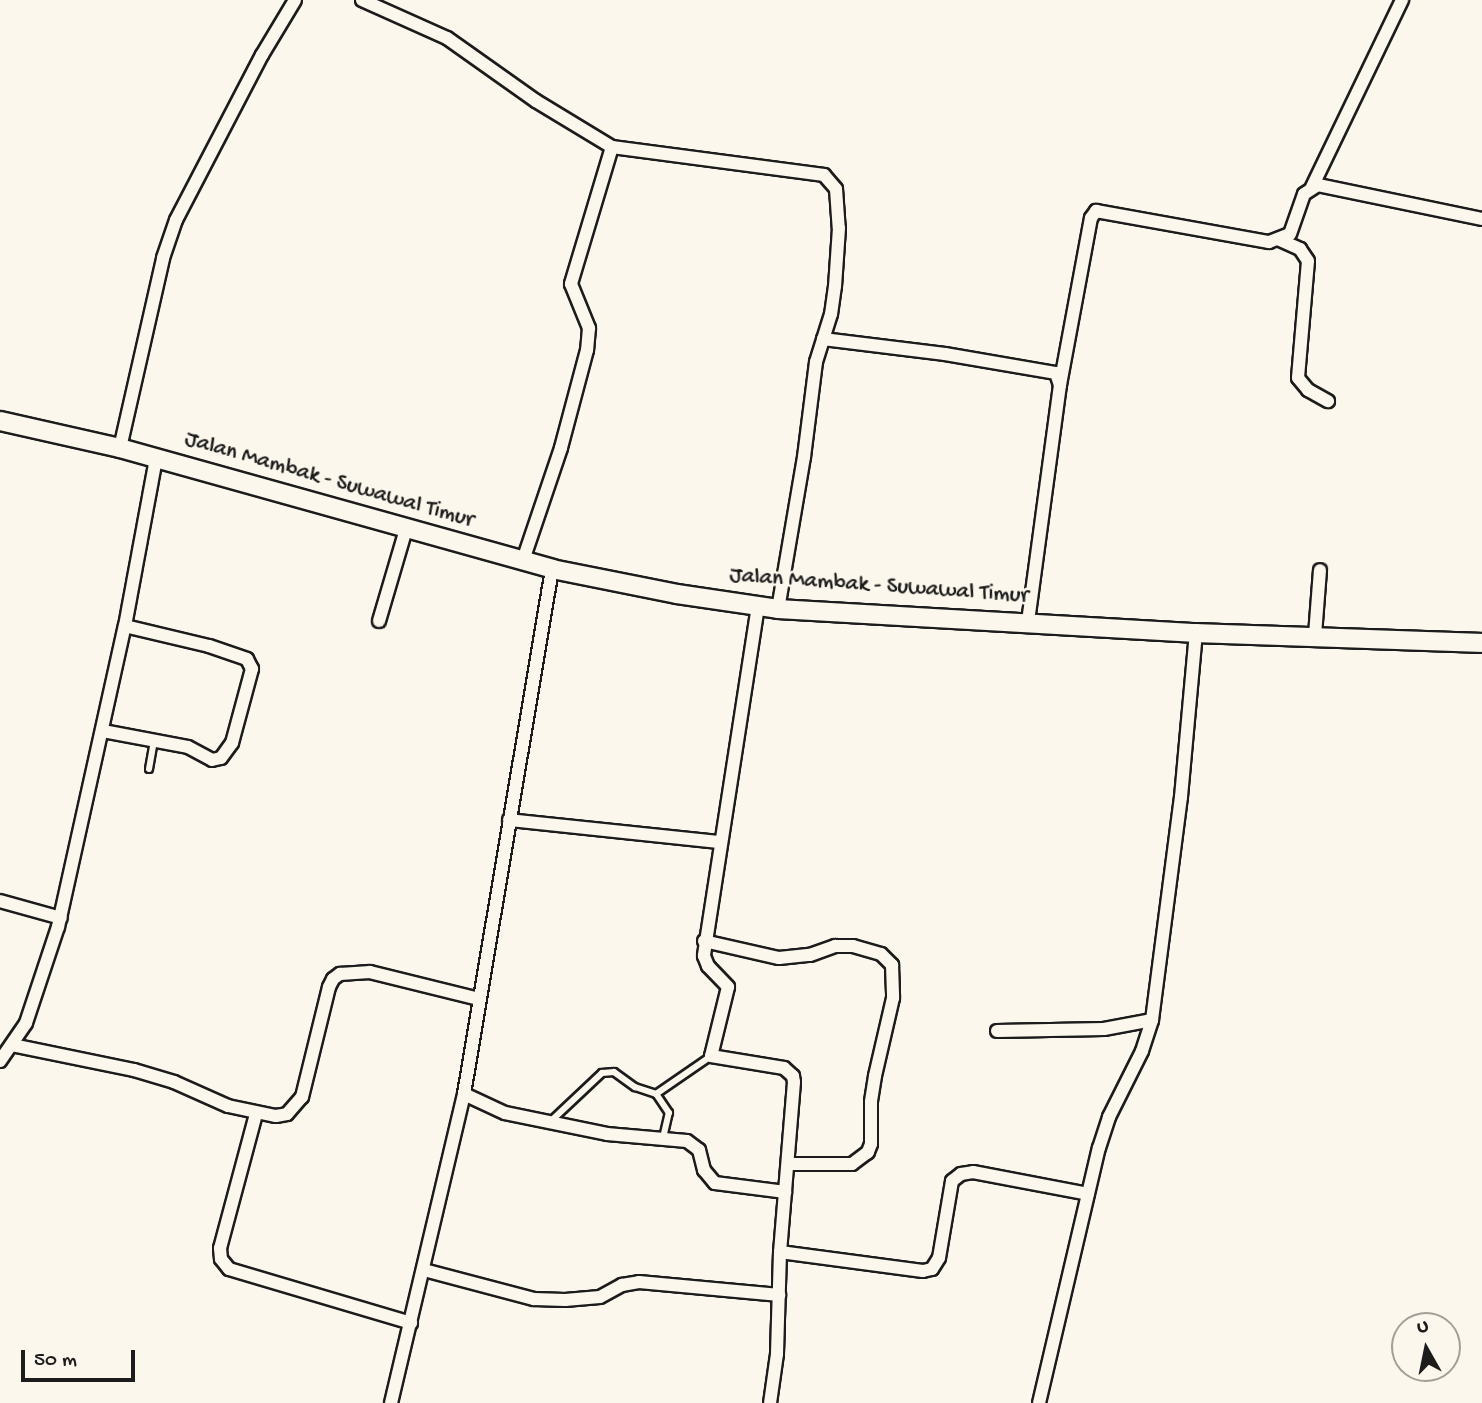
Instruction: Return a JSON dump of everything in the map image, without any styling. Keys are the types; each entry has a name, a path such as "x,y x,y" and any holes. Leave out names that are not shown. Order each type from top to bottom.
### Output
{"street":[{"path":"120,448 163,258 176,220 262,55 295,0"},
{"path":"362,0 447,38 536,101 612,147 828,177 838,201 835,286 816,362 804,457 778,608"},
{"path":"1028,622 1060,385 1094,213 1101,211 1269,242 1290,234 1304,194 1311,187 1350,113 1402,0"},
{"path":"523,560 561,448 587,350 589,328 571,284 612,147"},
{"path":"1311,187 1318,185 1351,190 1482,219"},
{"path":"1280,240 1300,248 1308,261 1298,378 1308,390 1328,401"},
{"path":"823,339 1053,370 1060,385"},
{"name":"Jalan Mambak - Suwawal Timur","path":"0,421 120,448 552,569 677,594 778,608 1196,633 1315,635 1482,643"},
{"path":"0,1061 12,1045 34,1004 61,918 125,626 156,458"},
{"path":"379,621 406,529"},
{"path":"391,1403 464,1094 552,569"},
{"path":"1315,635 1320,570"},
{"path":"758,606 704,941 705,962 728,987 711,1056 784,1068 790,1072 794,1082 780,1252 777,1354 770,1403"},
{"path":"103,731 188,747 212,760 221,758 232,743 251,665 247,659 209,646 125,626"},
{"path":"1039,1403 1109,1117 1142,1051 1152,1020 1181,797 1196,633"},
{"path":"509,820 720,842"},
{"path":"0,901 61,918"},
{"path":"704,941 779,958 810,955 835,946 853,946 881,954 892,965 894,998 875,1076 871,1102 871,1143 868,1152 852,1164 788,1164"},
{"path":"12,1045 134,1070 256,1114 287,1114 302,1097 329,987 333,979 340,974 370,972 479,999"},
{"path":"997,1031 1104,1029 1152,1020"},
{"path":"464,1094 505,1113 607,1134 687,1141 695,1146 704,1170 715,1183 785,1192"},
{"path":"256,1114 219,1248 221,1259 229,1269 411,1323"},
{"path":"780,1252 923,1271 932,1269 939,1258 952,1181 961,1174 973,1172 1088,1194"},
{"path":"424,1270 534,1298 565,1300 600,1297 622,1285 639,1282 779,1295"}],"lane":[{"path":"149,769 154,741"},
{"path":"656,1094 711,1056"},
{"path":"550,1122 602,1073 614,1072 635,1087 656,1094 669,1113 663,1138"}]}
